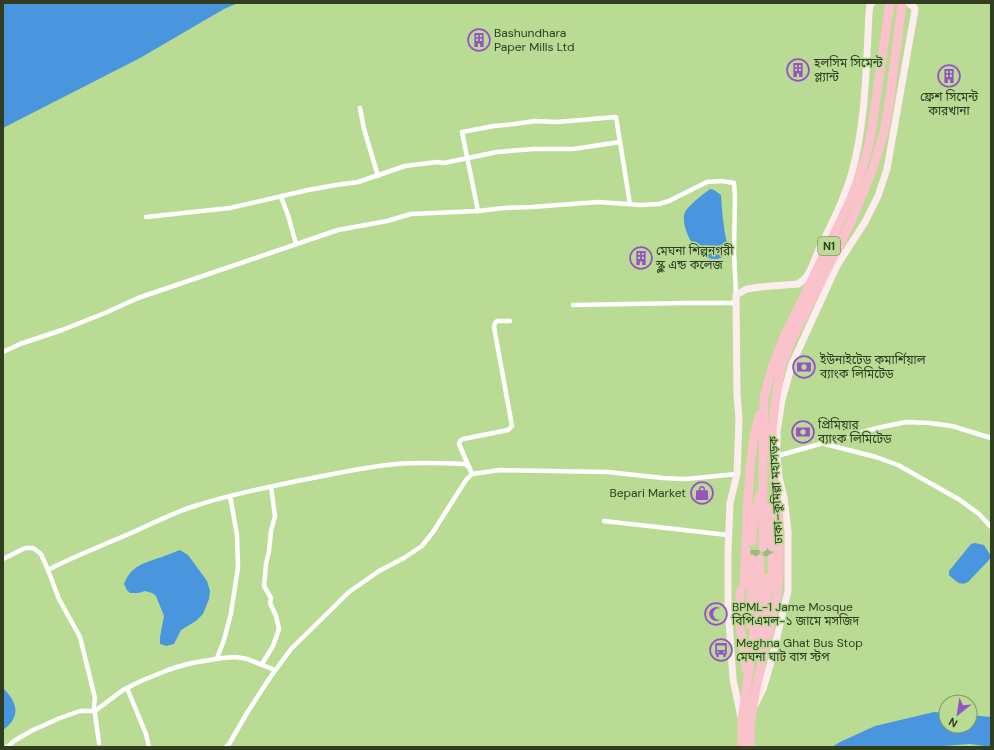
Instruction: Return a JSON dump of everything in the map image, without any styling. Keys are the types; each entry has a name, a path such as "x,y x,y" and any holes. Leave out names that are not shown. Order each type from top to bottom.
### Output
{"highway":[{"name":"ঢাকা–কুমিল্লা মহাসড়ক","path":"742,747 752,712 777,596 779,575 779,523 773,468 772,430 781,368 791,341 849,226 874,165 884,132 890,98 902,3"},
{"name":"ঢাকা–কুমিল্লা মহাসড়ক","path":"750,747 742,721 747,687 768,589 746,512 753,443 772,365 854,192 861,172 868,149 872,127 889,7"},
{"name":"ঢাকা–কুমিল্লা মহাসড়ক","path":"763,475 752,531 762,547 768,530 763,475 764,397"},
{"name":"ঢাকা–কুমিল্লা মহাসড়ক","path":"747,687 744,650 744,588 759,559"},
{"name":"ঢাকা–কুমিল্লা মহাসড়ক","path":"747,687 752,588 759,559"}],"street":[{"path":"573,305 684,303 723,304 736,299 747,289 798,284 807,276 836,216 852,173 858,145 864,98 869,14 870,5 872,3"},
{"path":"752,712 763,689 773,655 788,591 788,531 777,456 778,424 786,384 792,364 838,264 865,222 878,196 887,169 915,10 914,7 908,3"},
{"path":"360,108 364,129 378,176"},
{"path":"478,211 462,132 535,121 557,122 616,117 630,204"},
{"path":"146,217 230,208 308,190 358,182 405,166 437,162 444,163 497,152 534,149 573,149 620,142"},
{"path":"3,352 20,344 62,330 138,298 338,230 387,221 411,214 478,211 598,202 642,205 659,204 669,201 707,182 721,181 734,183 734,252 737,394 739,420 737,474 730,503 728,535 728,606 733,679 742,721"},
{"path":"280,197 288,214 296,244"},
{"path":"472,474 458,444 460,441 463,438 508,430 512,426 494,327 497,321 510,321"},
{"path":"777,456 877,428 906,422 952,426 991,438"},
{"path":"823,444 876,457 898,465 960,500 979,514 991,527"},
{"path":"48,570 169,515 230,496 357,469 396,464 465,464 469,467"},
{"path":"226,747 275,670 291,649 349,592 379,571 404,558 425,543 466,480 472,474 500,470 556,470 608,472 686,479 737,474"},
{"path":"262,664 273,646 279,629 276,616 270,603 271,598 264,586 271,531 275,516 271,487"},
{"path":"217,658 224,640 231,613 238,567 237,535 230,496"},
{"path":"604,521 728,535"},
{"path":"3,559 25,548 33,548 41,554 59,599 80,637 95,698 94,706 99,743"},
{"path":"7,747 14,740 31,731 80,711 95,712 127,688 168,670 192,663 217,658 236,657 262,664 275,670"},
{"path":"127,688 146,734 149,747"}],"water":[{"path":"3,3 238,3 224,9 140,58 3,128"},
{"path":"710,189 721,195 727,242 725,254 721,258 717,259 708,258 698,251 685,229 684,222 685,212 687,209"},
{"path":"975,543 984,545 991,556 968,582 962,584 949,575 949,571 971,544"},
{"path":"180,550 188,555 207,581 210,591 209,599 203,614 196,621 181,630 174,644 166,646 160,644 164,616 156,596 145,591 130,593 124,584 130,573 139,566"},
{"path":"3,688 12,699 15,715 9,725 3,730"},
{"path":"934,712 938,712 938,734 978,734 978,716 991,717 991,747 970,744 940,747 832,747 875,726"}],"tunnel":[{"path":"755,547 755,559"},
{"path":"768,547 768,559"}],"place":[{"name":"Bashundhara Paper Mills Ltd","path":"479,40"},
{"name":"হলসিম সিমেন্ট প্ল্যান্ট","path":"798,70"},
{"name":"ফ্রেশ সিমেন্ট কারখানা","path":"949,76"},
{"name":"মেঘনা শিল্পনগরী স্কুল এন্ড কলেজ","path":"641,258"},
{"name":"ইউনাইটেড কমার্শিয়াল ব্যাংক লিমিটেড","path":"804,367"},
{"name":"প্রিমিয়ার ব্যাংক লিমিটেড","path":"803,432"},
{"name":"Bepari Market","path":"702,493"},
{"name":"BPML-1 Jame Mosque বিপিএমল-১ জামে মসজিদ","path":"716,614"},
{"name":"Meghna Ghat Bus Stop মেঘনা ঘাট বাস স্টপ","path":"721,650"}]}
